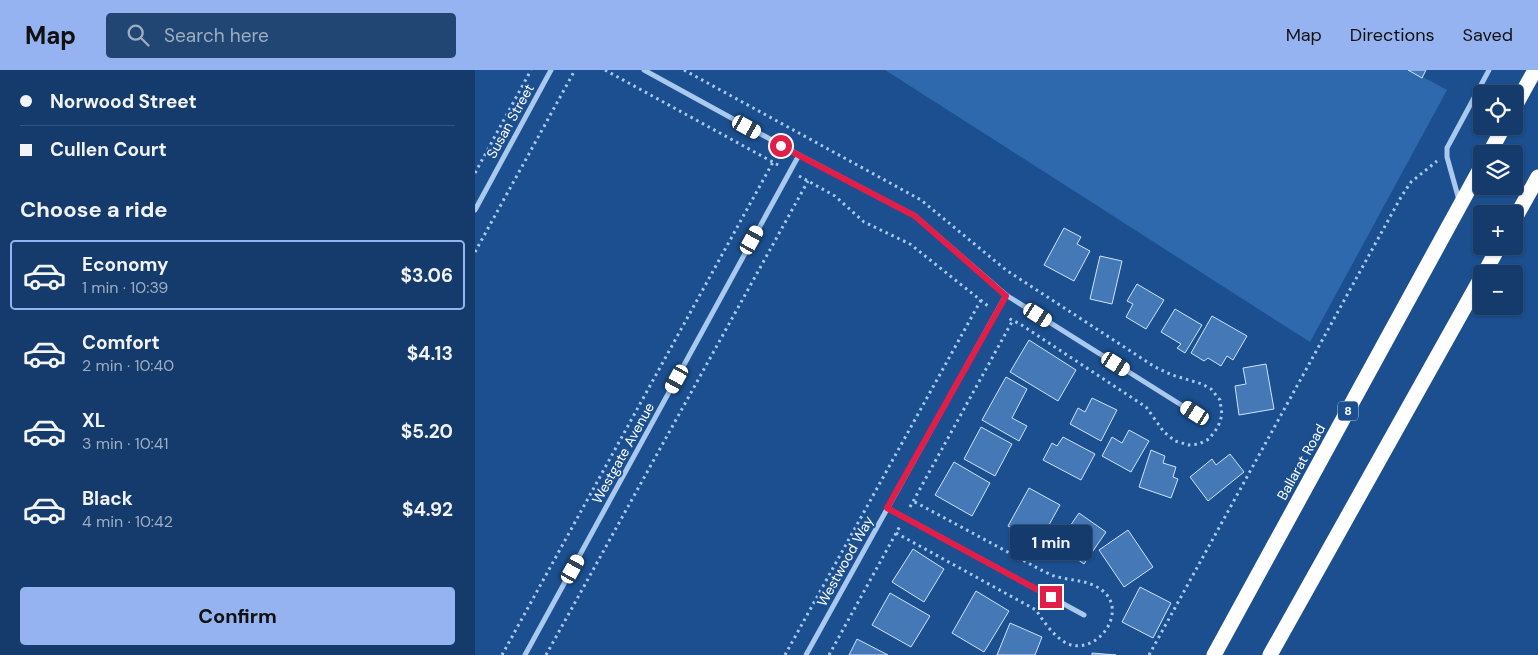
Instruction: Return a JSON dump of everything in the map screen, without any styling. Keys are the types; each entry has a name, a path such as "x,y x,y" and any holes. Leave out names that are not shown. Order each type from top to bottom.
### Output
{"highway":[{"path":"1523,92 1535,70"},
{"path":"1522,205 1538,177"},
{"name":"Ballarat Road","path":"1214,655 1473,182"},
{"path":"1270,655 1473,292"}],"street":[{"name":"Susan Street","path":"475,210 551,70"},
{"path":"644,70 799,156 915,216 1006,296 1195,413"},
{"path":"1460,206 1447,157 1447,148 1489,70"},
{"name":"Westgate Avenue","path":"525,655 799,156"},
{"name":"Westwood Way","path":"806,655 1006,296"},
{"path":"887,508 1084,615"}],"path":[{"path":"475,173 531,70"},
{"path":"475,252 575,70"},
{"path":"1149,655 1401,197 1411,182 1421,173 1437,161 1447,157"},
{"path":"502,655 773,162"},
{"path":"546,655 807,181"},
{"path":"785,655 981,300"},
{"path":"829,655 1013,320"}],"shaded area":[{"path":"885,70 1410,70 1447,90 1310,342"}],"building":[{"path":"1408,70 1426,70 1422,78"},
{"path":"1064,228 1081,237 1077,244 1090,251 1074,281 1044,265"},
{"path":"1100,256 1122,261 1112,304 1090,299"},
{"path":"1137,284 1164,300 1146,329 1126,317 1133,304 1127,301"},
{"path":"1175,309 1202,325 1185,353 1177,348 1181,344 1161,332"},
{"path":"1212,316 1247,336 1233,360 1227,356 1221,366 1208,358 1204,361 1191,353"},
{"path":"1029,340 1076,370 1058,401 1010,372"},
{"path":"1266,364 1274,409 1239,415 1235,386 1246,384 1243,368"},
{"path":"1006,377 1027,389 1012,418 1027,426 1019,441 982,420"},
{"path":"1092,398 1117,410 1101,441 1070,424 1078,408 1085,412"},
{"path":"981,427 1012,444 995,476 964,459"},
{"path":"1129,430 1149,441 1131,472 1102,456 1112,437 1122,443"},
{"path":"1063,437 1095,454 1081,480 1043,460 1052,443 1057,446"},
{"path":"1151,450 1165,456 1163,463 1176,467 1173,477 1178,479 1171,498 1139,487"},
{"path":"1230,454 1244,472 1208,501 1190,477 1212,459 1216,465"},
{"path":"954,462 990,483 972,516 935,495"},
{"path":"1029,488 1060,505 1039,543 1008,526"},
{"path":"1079,513 1106,532 1084,564 1057,545"},
{"path":"1128,530 1153,567 1124,587 1099,550"},
{"path":"913,549 944,569 924,602 892,582"},
{"path":"1140,587 1171,603 1153,638 1122,622"},
{"path":"976,591 1009,611 984,652 952,633"},
{"path":"890,593 930,616 911,647 872,625"},
{"path":"1010,623 1042,637 1035,655 997,655"},
{"path":"857,639 888,655 849,655"},
{"path":"1092,653 1116,655 1092,655"}],"route":[{"path":"781,146 915,216 1006,296 887,508 1051,597"}]}
